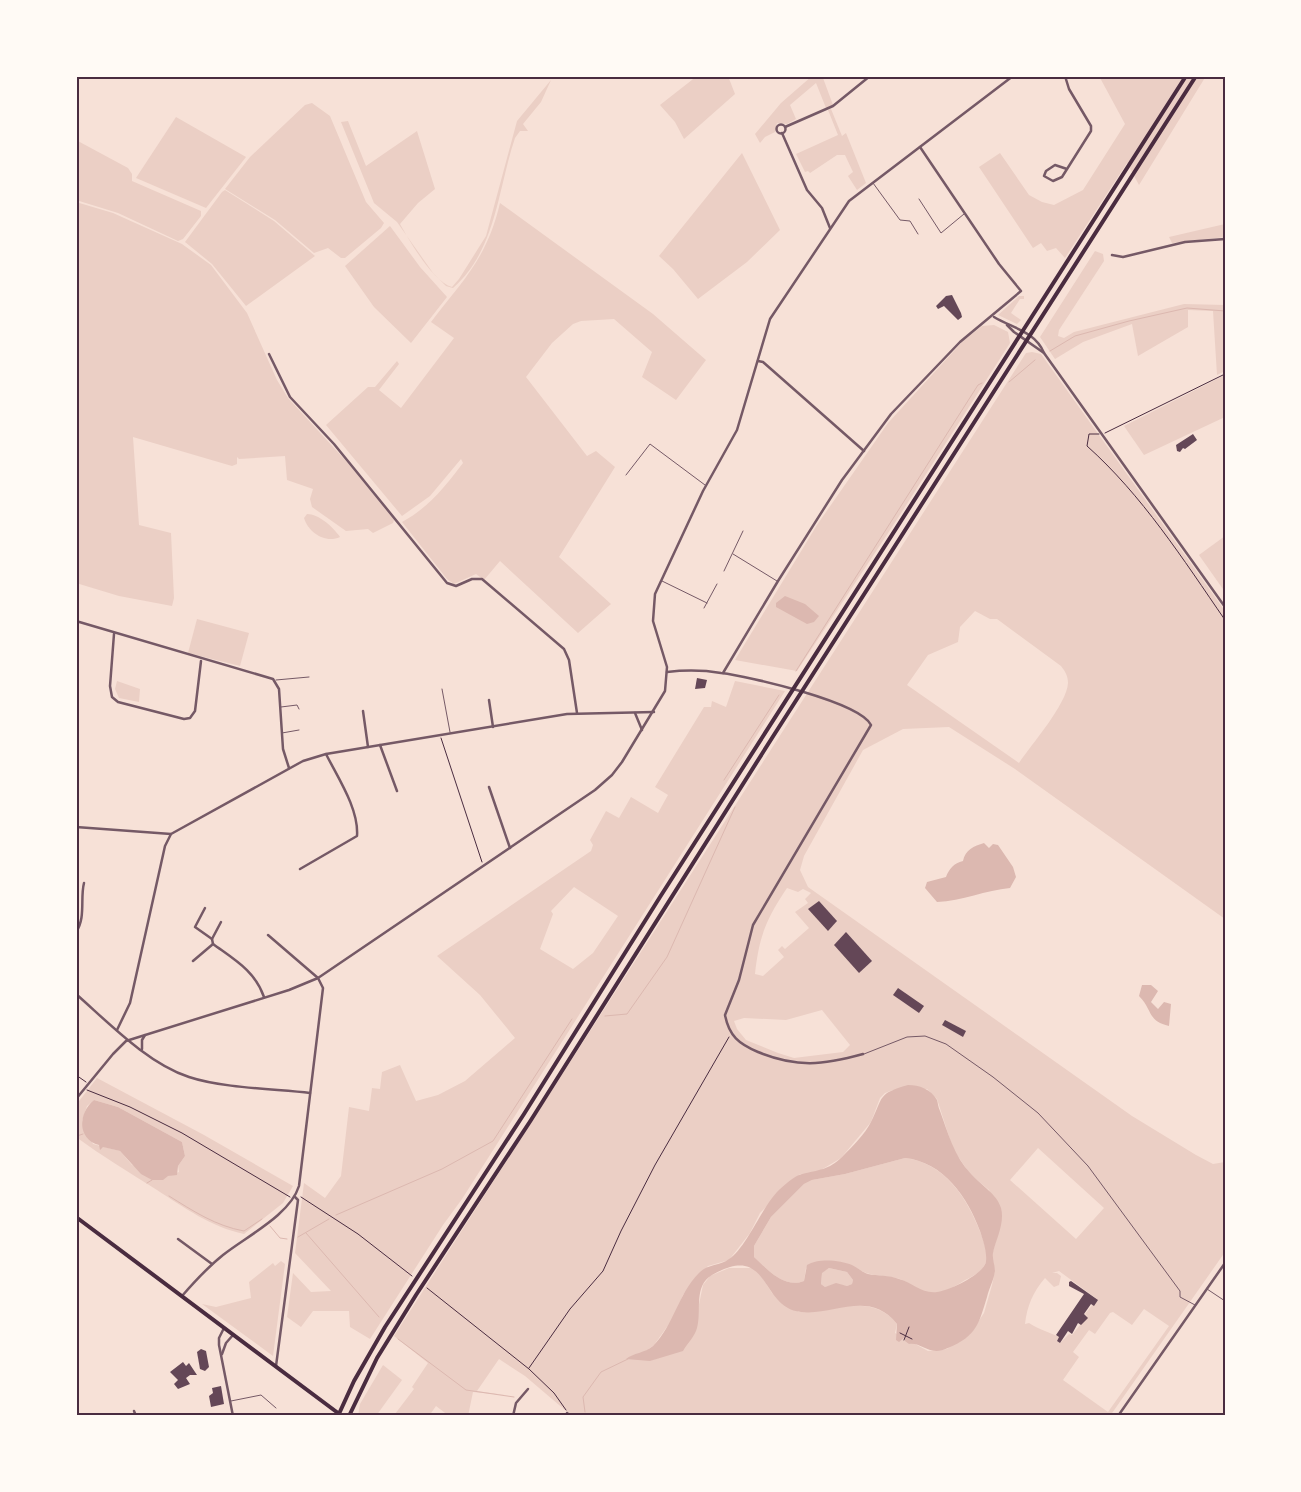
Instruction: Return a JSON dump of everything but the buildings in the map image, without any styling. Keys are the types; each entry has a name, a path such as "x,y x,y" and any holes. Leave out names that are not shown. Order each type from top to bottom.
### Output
{"main road":[{"path":"76,1217 340,1415 354,1381 385,1327 524,1114 1186,76"},
{"path":"349,1416 363,1385 393,1330 531,1120 801,693 1196,76"}],"street":[{"path":"782,134 786,127 833,106 870,76"},
{"path":"76,1099 117,1049 130,1039 318,978 608,780 642,731 665,691 668,672 652,616 654,600 706,485 738,430 770,319 849,201 1013,76"},
{"path":"1065,76 1069,89 1091,126 1091,131 1067,169 1058,180 1048,180 1044,176 1046,171 1055,165 1067,169"},
{"path":"786,127 781,124 776,127 777,131 782,134 807,190 822,208 830,228"},
{"path":"723,673 842,480 891,414 946,356 977,327 993,316 996,311 1021,291 965,214 920,147"},
{"path":"1112,255 1123,257 1185,242 1225,240"},
{"path":"993,316 1023,331 1040,344 1044,353 1225,607"},
{"path":"1006,323 1019,337 1044,353"},
{"path":"269,354 290,397 334,444 447,583 456,586 475,578 482,580 564,649 569,660 577,713"},
{"path":"758,361 763,362 864,451"},
{"path":"76,622 275,681 279,689 282,733 289,768"},
{"path":"114,634 110,686 112,697 118,702 190,718 195,711 201,660"},
{"path":"668,672 723,673 793,690 851,708 865,717 871,724 754,925 739,980 725,1010 726,1024 731,1035 745,1046 792,1063 821,1063 863,1054"},
{"path":"489,700 493,726"},
{"path":"363,711 368,747"},
{"path":"76,827 171,834 289,768 303,761 326,754 577,713 654,712"},
{"path":"635,713 642,731"},
{"path":"380,745 397,791"},
{"path":"300,869 357,836 358,826 354,814 326,754"},
{"path":"489,787 510,848"},
{"path":"117,1030 130,1003 165,846 171,834"},
{"path":"76,932 82,920 81,893 84,882"},
{"path":"205,908 195,927 212,939"},
{"path":"221,922 212,939 213,944 250,971 260,984 264,997"},
{"path":"182,1296 212,1264 286,1208 295,1197 323,993 318,978 268,935"},
{"path":"193,961 213,944"},
{"path":"76,994 117,1030 168,1068 198,1079 310,1093"},
{"path":"142,1049 142,1040 147,1033"},
{"path":"276,1367 298,1200 295,1197"},
{"path":"178,1238 212,1264"},
{"path":"1118,1416 1225,1263"},
{"path":"224,1328 219,1338 233,1416"},
{"path":"222,1356 226,1343 233,1335"},
{"path":"513,1416 516,1403 528,1388"},
{"path":"134,1411 136,1416"}],"lane":[{"path":"872,182 900,220 910,221 918,234"},
{"path":"919,200 941,232 965,214"},
{"path":"626,475 650,444 706,485"},
{"path":"724,571 743,531"},
{"path":"733,554 778,581"},
{"path":"661,581 706,603"},
{"path":"704,608 717,584"},
{"path":"275,681 309,677"},
{"path":"442,690 450,733"},
{"path":"280,707 297,706 298,709"},
{"path":"282,733 299,730"},
{"path":"863,1054 907,1037 925,1036 946,1044 993,1077 1038,1113 1088,1166 1180,1291 1180,1297 1195,1305"},
{"path":"1207,1288 1225,1301"},
{"path":"230,1401 261,1395 276,1408"}],"path":[{"path":"1225,374 1102,435 1090,434 1086,446 1107,464 1144,507 1207,592 1225,620"},
{"path":"440,735 484,866"},
{"path":"529,1369 570,1309 603,1271 621,1230 655,1165 731,1035"},
{"path":"76,1075 89,1084"},
{"path":"89,1091 166,1125 227,1158 279,1189 287,1197 300,1197 358,1234 386,1258"},
{"path":"452,1306 529,1369 554,1393 569,1414"},
{"path":"904,1340 909,1327"},
{"path":"900,1333 912,1339"}],"shaded area":[{"path":"697,76 728,76 735,94 684,139 675,122 660,105"},
{"path":"812,76 826,76 823,78 833,105 826,108 816,83 790,105 796,119 787,124 777,123 775,132 765,137 760,143 755,134 781,103"},
{"path":"1099,76 1206,76 1139,185 1127,163 1065,258 1056,248 1047,251 1041,243 1033,248 979,167 1000,153 1029,195 1042,202 1054,205 1083,190 1125,124"},
{"path":"551,80 541,102 523,124 528,131 520,131 515,138 494,218 478,256 467,273 453,288 446,286 438,278 452,287 486,236 517,121"},
{"path":"312,103 330,116 366,202 384,223 381,228 345,258 341,258 328,248 314,253 275,220 225,189 250,157 305,105"},
{"path":"831,109 842,136 846,133 866,183 857,190 848,176 853,172 845,155 837,155 810,173 808,171 805,172 796,154 838,135 828,110"},
{"path":"176,117 246,157 206,208 136,178"},
{"path":"348,121 366,166 417,131 435,189 418,203 400,224 407,237 397,222 374,203 341,122"},
{"path":"76,140 128,168 132,174 132,181 201,211 201,216 183,239 178,241 118,213 76,200"},
{"path":"742,153 780,230 747,262 698,299 673,269 659,256"},
{"path":"225,190 274,221 315,256 246,306 212,264 185,242"},
{"path":"76,202 113,213 182,244 211,265 247,313 277,380 288,398 347,462 394,520 393,523 373,533 368,529 346,531 312,507 310,499 313,489 287,480 285,456 239,459 237,457 237,464 232,466 133,437 139,525 171,533 174,598 172,606 119,596 76,583"},
{"path":"500,203 653,314 706,360 676,400 642,377 652,352 614,319 581,321 573,324 552,343 526,377 587,456 596,451 615,467 559,557 611,604 578,633 500,561 484,580 476,574 454,584 447,579 402,522 436,496 463,463 461,459 430,496 402,516 326,425 368,387 375,387 397,361 399,364 379,390 401,408 454,338 431,322 473,267 488,239"},
{"path":"1225,224 1225,237 1172,243 1169,237"},
{"path":"390,226 420,267 447,297 411,343 374,307 345,266"},
{"path":"407,237 432,272 422,260"},
{"path":"1095,251 1103,254 1104,261 1059,330 1058,336 1064,338 1074,332 1184,304 1225,305 1225,371 1217,375 1213,311 1188,310 1188,327 1138,356 1132,324 1083,342 1055,359 1040,337"},
{"path":"1019,296 1024,296 1024,299 1020,299 1011,313 1021,320 1017,324 998,315"},
{"path":"994,325 1008,332 1010,343 797,671 735,660 817,525 888,423 963,341 982,326"},
{"path":"1026,353 1041,354 1225,611 1225,919 1015,769 949,727 903,729 863,750 804,856 800,870 808,887 1132,1116 1213,1164 1225,1162 1225,1252 1110,1416 572,1416 525,1376 499,1359 477,1391 512,1396 473,1392 468,1416 449,1416 436,1406 429,1416 398,1416 395,1414 414,1389 412,1387 428,1363 394,1336","holes":["975,611 990,619 997,619 1061,666 1066,674 1068,683 1062,702 1019,763 907,685 928,655 958,642 960,627","787,888 798,892 803,889 811,893 805,899 808,903 795,912 809,928 785,949 782,946 778,950 784,957 763,976 755,974 757,961 761,939 774,909","822,1010 850,1045 843,1052 794,1058 746,1040 737,1029 734,1021 744,1018 786,1020","927,1089 937,1099 953,1149 970,1174 989,1190 1001,1223 992,1255 995,1271 992,1285 984,1313 970,1334 947,1349 928,1351 895,1333 897,1324 887,1314 876,1309 864,1306 851,1306 799,1312 772,1293 758,1271 753,1268 729,1268 710,1276 703,1285 698,1309 661,1357 649,1361 646,1351 654,1345 674,1317 683,1295 708,1266 729,1260 750,1233 760,1213 800,1174 816,1173 841,1158 871,1122 880,1098 885,1093 893,1090","1038,1148 1104,1208 1076,1239 1010,1180","1059,1271 1097,1299 1072,1335 1069,1334 1060,1343 1057,1341 1059,1337 1029,1323 1025,1324 1029,1305 1037,1289 1045,1278 1054,1287 1059,1285 1061,1276 1057,1273 1052,1273","1144,1309 1169,1326 1108,1412 1063,1380 1079,1357 1073,1352 1089,1330 1095,1334 1110,1313 1113,1312 1132,1325"]},
{"path":"1223,376 1225,417 1144,455 1124,426"},
{"path":"307,514 316,516 325,522 340,537 334,539 323,538 313,532 304,518"},
{"path":"1225,536 1225,592 1199,555"},
{"path":"785,596 805,604 819,616 814,622 807,624 776,607 776,603"},
{"path":"197,619 249,633 240,666 188,653"},
{"path":"117,681 140,689 139,702 119,698 115,689"},
{"path":"735,681 785,691 462,1199 443,1225 370,1339 350,1327 349,1311 313,1311 301,1327 287,1317 293,1273 311,1292 331,1291 295,1253 304,1183 325,1198 341,1176 349,1107 369,1111 372,1088 380,1089 382,1072 400,1065 416,1101 438,1095 465,1081 515,1038 480,995 437,956 591,851 593,845 590,840 606,811 619,818 631,797 658,813 668,795 655,787 704,707 711,707 712,701 726,707","holes":["574,887 618,916 593,953 573,969 540,949 553,914 551,911"]},
{"path":"984,843 989,848 993,844 998,845 1013,867 1016,877 1010,888 956,900 937,902 925,888 927,882 946,877 952,867 963,861 968,851"},
{"path":"1142,985 1151,985 1158,991 1151,1002 1158,1009 1164,1002 1171,1004 1169,1026 1162,1024 1154,1018 1139,996"},
{"path":"97,1078 204,1135 293,1186 283,1203 244,1234 220,1227 188,1210 76,1137 76,1105","holes":["94,1100 118,1107 182,1142 185,1156 178,1166 179,1172 168,1176 132,1165 120,1151 93,1144 82,1121 87,1106"]},
{"path":"908,1085 924,1088 934,1096 960,1160 971,1174 992,1194 1001,1208 1001,1225 993,1253 994,1274 979,1321 965,1339 948,1348 936,1351 909,1344 905,1341 905,1337 899,1342 896,1340 897,1324 886,1314 875,1308 851,1306 801,1312 788,1308 778,1300 755,1271 745,1266 731,1267 712,1275 706,1280 700,1292 697,1328 683,1351 650,1361 626,1359 653,1346 666,1329 692,1281 702,1270 725,1261 735,1254 777,1192 799,1175 833,1165 854,1145 865,1131 883,1097 891,1091","holes":["905,1158 931,1166 943,1174 969,1206 980,1231 986,1257 984,1266 973,1276 949,1289 932,1292 922,1290 895,1278 868,1274 847,1263 817,1261 807,1265 804,1281 797,1283 776,1277 754,1257 754,1246 771,1217 804,1184 812,1180 845,1174","829,1268 847,1272 853,1280 852,1284 847,1286 836,1283 825,1287 821,1284 822,1273"]},
{"path":"94,1100 118,1107 182,1142 185,1156 178,1166 177,1175 168,1176 163,1180 152,1180 141,1174 120,1151 103,1147 100,1150 99,1145 87,1137 82,1125 85,1112"},
{"path":"905,1158 920,1161 944,1175 962,1196 976,1221 985,1245 986,1261 981,1270 975,1274 948,1289 929,1293 900,1279 868,1273 857,1268 828,1261 806,1268 804,1281 797,1283 776,1277 754,1257 754,1246 771,1217 804,1184 812,1180 845,1174"},
{"path":"281,1261 285,1264 273,1356 202,1304 216,1307 251,1298 249,1282 273,1263 275,1266"},
{"path":"829,1268 847,1272 853,1280 852,1284 847,1286 836,1284 825,1287 821,1284 822,1272"},
{"path":"383,1365 402,1380 376,1416 358,1416 360,1404"}],"waterway":[{"path":"1050,351 1075,336 1129,321 1187,308 1225,311"},
{"path":"1009,382 1035,360"},
{"path":"796,671 978,385 982,383"},
{"path":"724,780 779,695"},
{"path":"605,1016 627,1014 667,957 735,807"},
{"path":"336,1215 442,1169 493,1141 572,1019"},
{"path":"77,1136 83,1134"},
{"path":"147,1183 152,1180"},
{"path":"169,1196 205,1217 234,1229 244,1231 262,1219"},
{"path":"298,1237 329,1219"},
{"path":"270,1226 280,1238 287,1239"},
{"path":"306,1233 379,1317"},
{"path":"398,1339 466,1390 514,1397"},
{"path":"585,1412 583,1397 601,1372 628,1359"}]}
